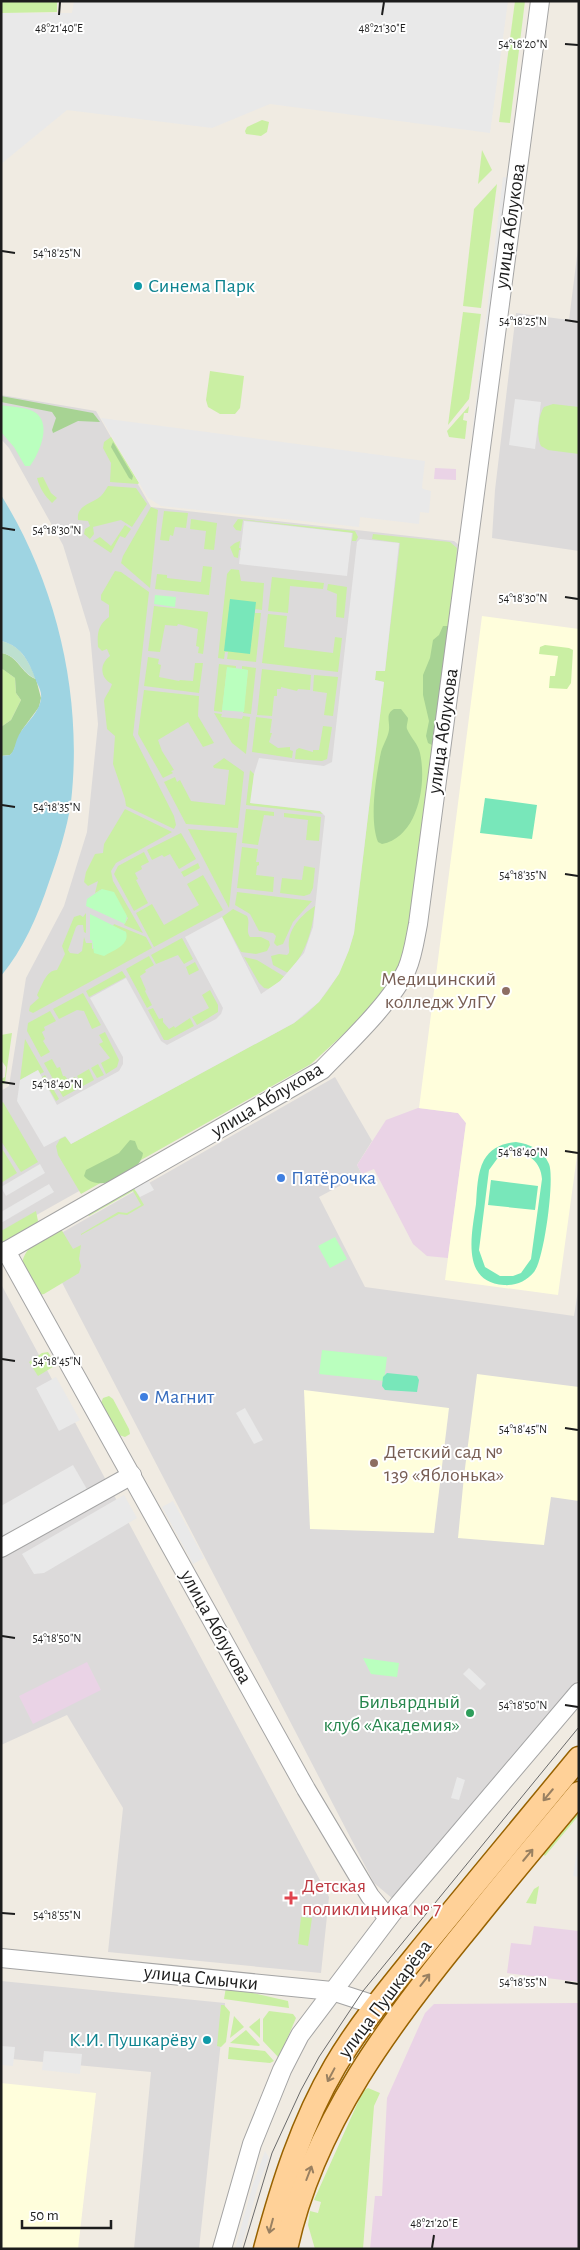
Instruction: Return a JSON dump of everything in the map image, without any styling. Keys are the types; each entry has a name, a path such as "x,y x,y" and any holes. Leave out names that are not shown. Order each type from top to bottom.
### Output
{"main road":[{"name":"улица Пушкарёва","path":"286,2249 292,2219 330,2126 370,2056 386,2012 472,1887 579,1758"},
{"name":"улица Пушкарёва","path":"265,2249 277,2205 313,2111 336,2065 386,2012 579,1793"}],"street":[{"name":"улица Аблукова","path":"388,1918 370,1896 337,1843 132,1475 4,1252 322,1070 375,1013 397,985 409,963 419,914 540,1"},
{"path":"1,1548 132,1475"},
{"path":"222,2249 236,2194 269,2099 300,2035 388,1918 579,1692"},
{"name":"улица Смычки","path":"1,1958 332,1991 386,2012"}],"shaded area":[{"path":"74,1 508,1 490,133 270,104 212,128 67,110 1,164 1,13 72,13"},
{"path":"503,177 509,178 479,436 472,435"},
{"path":"579,240 579,551 492,538 495,490 516,313 569,320"},
{"path":"1,395 96,411 151,507 454,541 460,546 425,824 312,1060 1,1235 1,1091 9,1086 26,978 64,906 87,832 98,724 90,633 63,545 9,448 1,439"},
{"path":"515,399 541,402 535,449 509,445"},
{"path":"101,418 425,461 422,487 431,491 429,513 420,512 419,524 360,517 359,527 161,506 148,498"},
{"path":"435,468 456,469 456,480 434,479"},
{"path":"244,521 352,533 347,576 239,564"},
{"path":"360,539 399,543 385,671 376,671 375,680 384,682 354,933 339,974 319,1002 294,1023 71,1144 65,1136 44,1147 17,1101 20,1080 38,1070 57,1105 119,1071 123,1064 123,1057 90,998 126,978 161,1041 167,1045 216,1019 221,1014 223,1008 185,937 222,917 261,994 280,981 304,953 313,927 325,816 320,811 250,803 254,774 259,758 324,766 332,762 357,542"},
{"name":"Медицинский колледж УлГУ","path":"482,616 579,629 579,1141 558,1295 445,1280 466,1123 458,1113 419,1108"},
{"path":"1,641 19,650 36,679 27,673 12,657 1,653"},
{"path":"335,1077 372,1141 357,1165 362,1174 319,1197 365,1287 574,1316 579,1284 579,1679 393,1899 374,1883 42,1244"},
{"path":"418,1108 458,1113 466,1123 448,1258 427,1256 413,1244 374,1169 362,1174 357,1165 386,1120"},
{"path":"40,1164 45,1173 6,1196 1,1187"},
{"path":"148,1180 154,1190 140,1197 134,1188"},
{"path":"49,1184 54,1192 1,1223 1,1212"},
{"path":"1,1284 329,1897 321,1973 108,1952 123,1808 67,1715 1,1745"},
{"path":"477,1374 579,1387 579,1501 551,1497 544,1545 458,1538"},
{"path":"56,1377 80,1420 59,1431 36,1388"},
{"name":"Детский сад № 139 «Яблонька»","path":"304,1390 449,1408 434,1533 310,1529"},
{"path":"245,1408 263,1440 254,1444 236,1413"},
{"path":"73,1465 88,1491 1,1540 1,1506"},
{"path":"124,1495 137,1518 44,1573 34,1574 22,1554"},
{"path":"173,1501 204,1558 193,1564 162,1507"},
{"path":"87,1662 101,1690 33,1724 19,1696"},
{"path":"469,1668 486,1684 480,1690 463,1674"},
{"path":"457,1777 465,1780 459,1800 451,1798"},
{"path":"579,1840 579,1877 573,1876"},
{"path":"534,1926 579,1931 579,1982 507,1973 511,1943 531,1945"},
{"path":"1,1981 225,2003 199,2249 134,2249 151,2072 1,2058"},
{"path":"579,2003 579,2249 370,2249 375,2196 382,2196 387,2098 425,2013 434,2004"},
{"path":"1,2046 15,2047 13,2066 1,2065"},
{"path":"44,2051 82,2054 80,2074 42,2070"},
{"path":"1,2083 96,2093 78,2249 1,2249"},
{"path":"265,2151 269,2158 258,2186 241,2249 235,2249 253,2184"}],"green space":[{"path":"1,1 57,1 57,12 1,13"},
{"path":"515,1 525,1 510,123 499,122"},
{"path":"262,120 269,122 267,132 261,136 246,134 247,127"},
{"path":"482,150 492,170 478,184"},
{"path":"497,184 481,308 463,306 474,209"},
{"path":"463,312 481,314 469,399 448,425"},
{"path":"210,371 244,376 240,408 235,414 220,414 208,407 206,400"},
{"path":"1,396 93,413 100,422 78,421 53,433 52,430 56,418 52,412 1,402"},
{"path":"553,404 579,407 579,454 548,450 541,446 538,432 540,415 544,407"},
{"path":"1,405 29,410 41,418 44,432 40,447 30,466 25,466 14,447 1,432"},
{"path":"469,406 468,413 464,413 463,420 467,421 465,439 449,437 447,431"},
{"path":"111,437 138,484 110,482 111,463 103,448 104,442"},
{"path":"113,442 133,476 132,480 111,447"},
{"path":"43,477 51,493 57,498 52,503 38,482 37,478"},
{"path":"108,486 136,488 147,504 132,527 121,520 93,527 94,534 90,539 84,534 85,529 90,526 88,521 78,520 79,511 85,505 101,496"},
{"path":"151,507 158,510 150,588 121,563 123,556"},
{"path":"164,511 188,513 186,528 175,527 173,536 170,535 169,541 160,540"},
{"path":"191,519 217,523 214,550 204,549 206,531 190,529"},
{"path":"238,519 355,531 358,537 356,541 352,541 353,533 243,520 241,531 236,530 233,526"},
{"path":"125,525 131,529 125,538 120,536 111,553 93,541 100,537 111,546"},
{"path":"373,534 450,542 457,548 456,562 459,562 411,930 404,956 389,986 348,1030 311,1064 81,1194 58,1155 56,1146 60,1139 67,1136 71,1144 294,1023 305,1015 324,995 345,960 354,933 384,682 375,680 376,670 385,671 400,543 372,539"},
{"path":"240,541 239,548 300,554 300,556 239,550 238,558 234,557 230,547"},
{"path":"203,566 212,567 209,595 155,589 157,574 167,575 167,578 201,582"},
{"path":"231,569 239,570 241,581 264,583 262,610 255,609 250,654 255,613 261,613 256,662 227,659 228,652 225,652 224,659 218,658 227,574"},
{"path":"115,571 121,572 149,592 133,735 174,816 176,825 174,829 126,806 113,764 115,736 107,729 104,701 112,684 105,678 102,671 106,659 110,656 107,649 102,651 98,647 98,638 100,626 109,617 109,605 101,600 101,595"},
{"path":"272,577 324,583 323,589 290,586 288,613 268,611"},
{"path":"328,584 347,587 344,618 336,617 337,594 327,590"},
{"path":"155,595 176,597 175,607 154,604"},
{"path":"230,599 256,602 250,654 224,651"},
{"path":"154,606 208,612 203,654 198,653 199,647 196,646 198,629 178,624 177,626 165,625 160,652 148,651"},
{"path":"268,614 287,616 284,647 333,653 335,637 342,638 338,672 262,663"},
{"path":"443,626 449,626 434,746 428,743 426,736 429,721 423,695 423,675 430,658 433,640 439,635"},
{"path":"545,645 573,650 571,683 567,689 549,688 550,676 555,676 558,656 539,654 540,647"},
{"path":"1,653 12,657 31,677 36,679 41,698 39,707 22,730 13,752 10,755 1,756 1,727 11,720 21,700 16,693 15,678 1,668"},
{"path":"148,657 159,659 158,664 161,665 159,677 179,681 193,681 195,663 203,663 199,693 144,686"},
{"path":"219,664 236,666 236,668 227,668 222,712 214,711"},
{"path":"242,666 256,668 251,714 243,713 248,670 242,669"},
{"path":"227,667 248,670 244,712 222,710"},
{"path":"1,668 15,678 16,693 21,700 11,720 1,727"},
{"path":"262,669 311,675 310,690 298,689 297,691 281,687 281,689 277,689 277,696 274,696 272,716 257,715"},
{"path":"314,675 338,677 333,716 324,715 327,693 313,691"},
{"path":"144,690 199,696 198,716 214,743 203,747 188,722 158,740 162,751 174,770 171,771 173,773 163,778 138,734"},
{"path":"394,709 401,709 408,718 407,729 420,753 422,766 421,794 412,820 404,831 394,839 382,844 378,842 375,833 374,797 381,752 389,730 389,715"},
{"path":"214,713 222,714 221,717 242,719 243,716 250,717 246,754 232,743"},
{"path":"256,717 272,719 270,733 272,733 269,742 278,748 290,747 290,750 293,751 292,758 252,752"},
{"path":"323,726 332,727 327,759 322,761 295,759 296,750 299,748 313,752 313,750 319,750"},
{"path":"224,758 244,772 238,828 186,824 164,782 175,777 177,782 180,780 191,801 225,805 229,770 214,768 213,766"},
{"path":"250,770 254,774 251,803 320,811 324,814 246,805"},
{"path":"485,798 537,805 532,839 480,833"},
{"path":"125,809 172,832 116,863 111,871 113,881 143,933 124,925 128,918 102,889 95,893 98,881 88,886 84,882 86,872 95,854 103,853 104,844"},
{"path":"246,809 274,812 274,816 264,815 258,845 242,843"},
{"path":"284,813 321,817 319,841 306,840 308,820 284,817"},
{"path":"188,829 237,833 229,908"},
{"path":"181,833 196,859 179,869 170,854 164,857 162,855 152,860 147,850"},
{"path":"242,847 258,849 256,862 259,862 259,865 257,866 256,875 274,877 273,892 237,888"},
{"path":"144,852 149,862 141,866 142,869 135,873 138,879 136,880 148,903 134,911 114,874 118,866"},
{"path":"198,863 200,868 184,877 181,872"},
{"path":"304,866 315,868 313,888 310,894 304,896 280,893 282,878 302,880"},
{"path":"203,875 223,910 154,947 136,913 152,904 164,925 199,905 187,884"},
{"path":"102,889 114,892 127,916 125,924 86,906 87,899"},
{"path":"237,892 312,901 293,922 283,944 277,946 274,943 276,936 273,933 259,931 250,914 235,905"},
{"path":"315,906 307,942 299,958 288,973 273,965 271,956 287,955 289,953 292,930 302,916"},
{"path":"233,909 247,916 250,937 261,937 269,941 270,945 267,951 256,954 241,952 222,917"},
{"path":"86,913 86,933 84,932 83,925 76,927 68,950 70,953 78,954 82,951 84,937 86,943 92,943 92,949 126,932 113,926 114,924 146,937 152,948 33,1013 29,1011 30,1006 39,998 37,995 45,979 50,973 57,970 65,954 62,946 74,917 80,915 83,917"},
{"path":"90,914 126,932 127,937 123,944 104,956 94,953 92,940 90,940"},
{"path":"182,938 193,959 184,964 178,955 156,964 151,955"},
{"path":"149,956 154,965 145,970 146,972 140,976 152,1005 147,1008 126,969"},
{"path":"244,957 257,960 285,977 270,989 264,988"},
{"path":"195,962 199,970 189,975 186,967"},
{"path":"122,971 126,977 89,997 86,991"},
{"path":"210,990 218,1005 218,1012 197,1025 192,1017 209,1008 202,995"},
{"path":"83,993 101,1025 92,1029 84,1011 77,1010 59,1019 53,1009"},
{"path":"153,1008 159,1019 163,1018 163,1022 169,1029 174,1026 175,1028 190,1018 194,1026 168,1040 164,1040 148,1010"},
{"path":"50,1011 56,1021 44,1027 45,1030 42,1032 45,1039 43,1041 50,1052 41,1057 27,1031 28,1023"},
{"path":"105,1032 119,1060 117,1067 106,1074 101,1063 110,1058 99,1044 103,1042 99,1035"},
{"path":"12,1033 5,1083 1,1085 1,1079 5,1077 6,1067 1,1060 1,1035"},
{"path":"25,1039 44,1072 40,1074 38,1070 20,1080"},
{"path":"52,1059 57,1068 60,1067 63,1076 68,1080 75,1077 81,1087 63,1097 44,1063"},
{"path":"98,1064 104,1075 97,1078 91,1068"},
{"path":"89,1069 94,1080 83,1086 77,1076"},
{"path":"45,1075 59,1099 56,1101 42,1077"},
{"path":"3,1102 38,1162 21,1172 1,1141 1,1103"},
{"path":"130,1140 135,1141 138,1149 143,1153 141,1161 135,1168 118,1179 109,1182 99,1183 91,1181 84,1176 86,1170 119,1153"},
{"path":"511,1143 526,1144 540,1151 549,1164 551,1185 548,1219 538,1265 534,1272 524,1280 512,1285 504,1285 490,1282 481,1275 475,1266 472,1254 472,1228 480,1170 484,1160 494,1149","holes":["508,1152 526,1155 536,1162 542,1179 531,1259 521,1273 513,1276 500,1276 485,1267 479,1250 489,1170 497,1159"]},
{"path":"1,1147 17,1173 1,1183"},
{"path":"491,1180 538,1186 535,1210 488,1205"},
{"path":"134,1188 144,1205 127,1215 119,1214 81,1235 118,1212 127,1213 141,1205 133,1191 88,1215"},
{"path":"36,1211 38,1221 35,1226 1,1247 1,1231"},
{"path":"61,1229 73,1249 81,1245 79,1273 44,1294 39,1295 22,1265 24,1258 36,1242"},
{"path":"335,1237 347,1259 330,1268 318,1246"},
{"path":"322,1350 387,1357 384,1381 319,1374"},
{"path":"48,1352 56,1365 38,1376 29,1362 42,1353"},
{"path":"387,1373 417,1376 419,1380 417,1392 385,1390 382,1386 383,1377"},
{"path":"109,1396 113,1399 129,1429 130,1434 125,1437 119,1435 101,1403 103,1398"},
{"path":"363,1658 399,1663 397,1677 371,1674"},
{"path":"579,1806 579,1815 545,1856 543,1854 554,1836"},
{"path":"539,1886 536,1904 526,1903 534,1889"},
{"path":"301,1917 312,1918 308,1946 298,1944"},
{"path":"226,1987 288,2001 289,2008 224,1999"},
{"path":"221,2005 224,2005 230,2012 226,2042 221,2047 217,2046"},
{"path":"269,2011 293,2014 296,2018 279,2058 263,2041 263,2019"},
{"path":"234,2016 244,2027 230,2038"},
{"path":"260,2018 260,2038 249,2027"},
{"path":"246,2030 259,2046 230,2043"},
{"path":"229,2047 265,2051 274,2061 270,2063 228,2059"},
{"path":"368,2088 380,2093 374,2106 363,2249 315,2249 308,2225 310,2211 318,2213 321,2202 314,2200 363,2091"}],"water":[{"path":"1,495 21,530 37,566 62,642 73,722 74,762 71,802 62,843 40,907 29,932 1,976 1,756 12,753 21,732 38,709 41,696 32,669 25,657 9,643 1,641"}],"tram line":[{"path":"243,2249 272,2153 301,2090 319,2057 363,1991 579,1727"}],"place":[{"name":"Синема Парк","path":"138,286"},
{"name":"Медицинский колледж УлГУ","path":"506,991"},
{"name":"Пятёрочка","path":"281,1178"},
{"name":"Магнит","path":"144,1397"},
{"name":"Детский сад № 139 «Яблонька»","path":"374,1463"},
{"name":"Бильярдный клуб «Академия»","path":"470,1713"},
{"name":"Детская поликлиника № 7","path":"291,1898"},
{"name":"К.И. Пушкарёву","path":"207,2040"}]}
